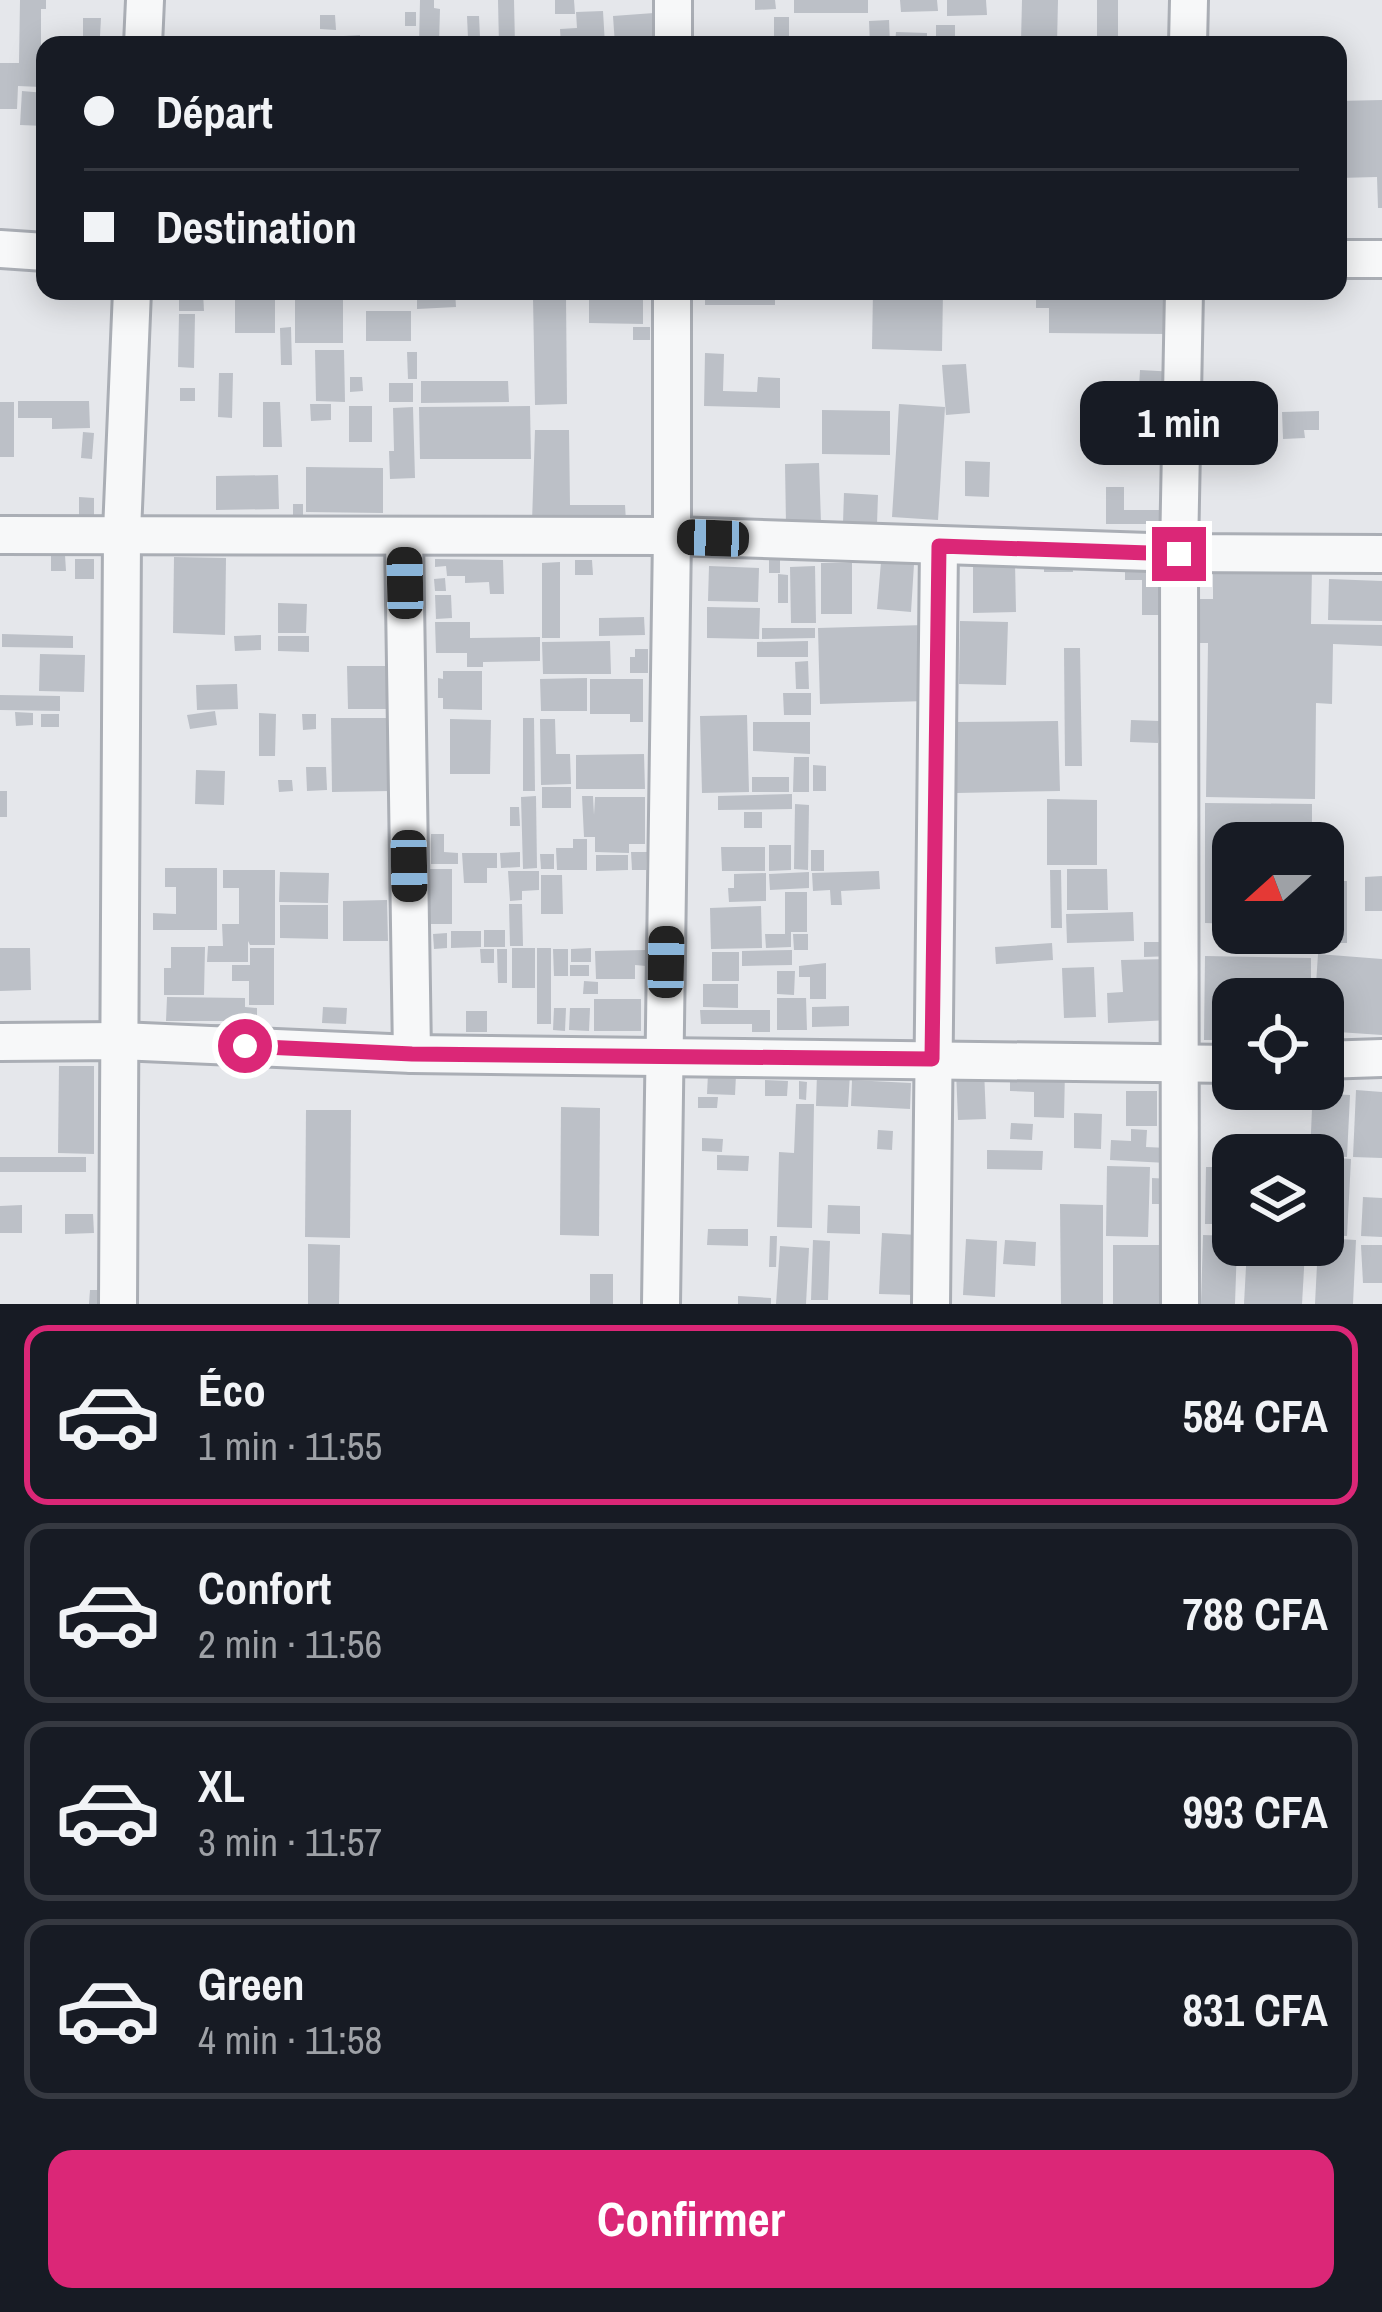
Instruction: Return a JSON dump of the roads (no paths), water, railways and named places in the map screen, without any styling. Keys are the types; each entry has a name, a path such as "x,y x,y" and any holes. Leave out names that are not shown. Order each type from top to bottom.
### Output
{"street":[{"path":"143,36 145,0"},
{"path":"673,0 673,36"},
{"path":"1188,36 1189,0"},
{"path":"0,249 36,251"},
{"path":"1347,259 1382,259"},
{"path":"118,1304 122,532 131,300"},
{"path":"661,1304 672,300"},
{"path":"1180,1304 1179,554 1184,300"},
{"path":"0,535 672,536 1179,554 1382,554"},
{"path":"404,536 412,1054"},
{"path":"931,1304 939,546"},
{"path":"0,1042 119,1041 412,1054 1212,1065"},
{"path":"1344,1059 1382,1058"}]}
